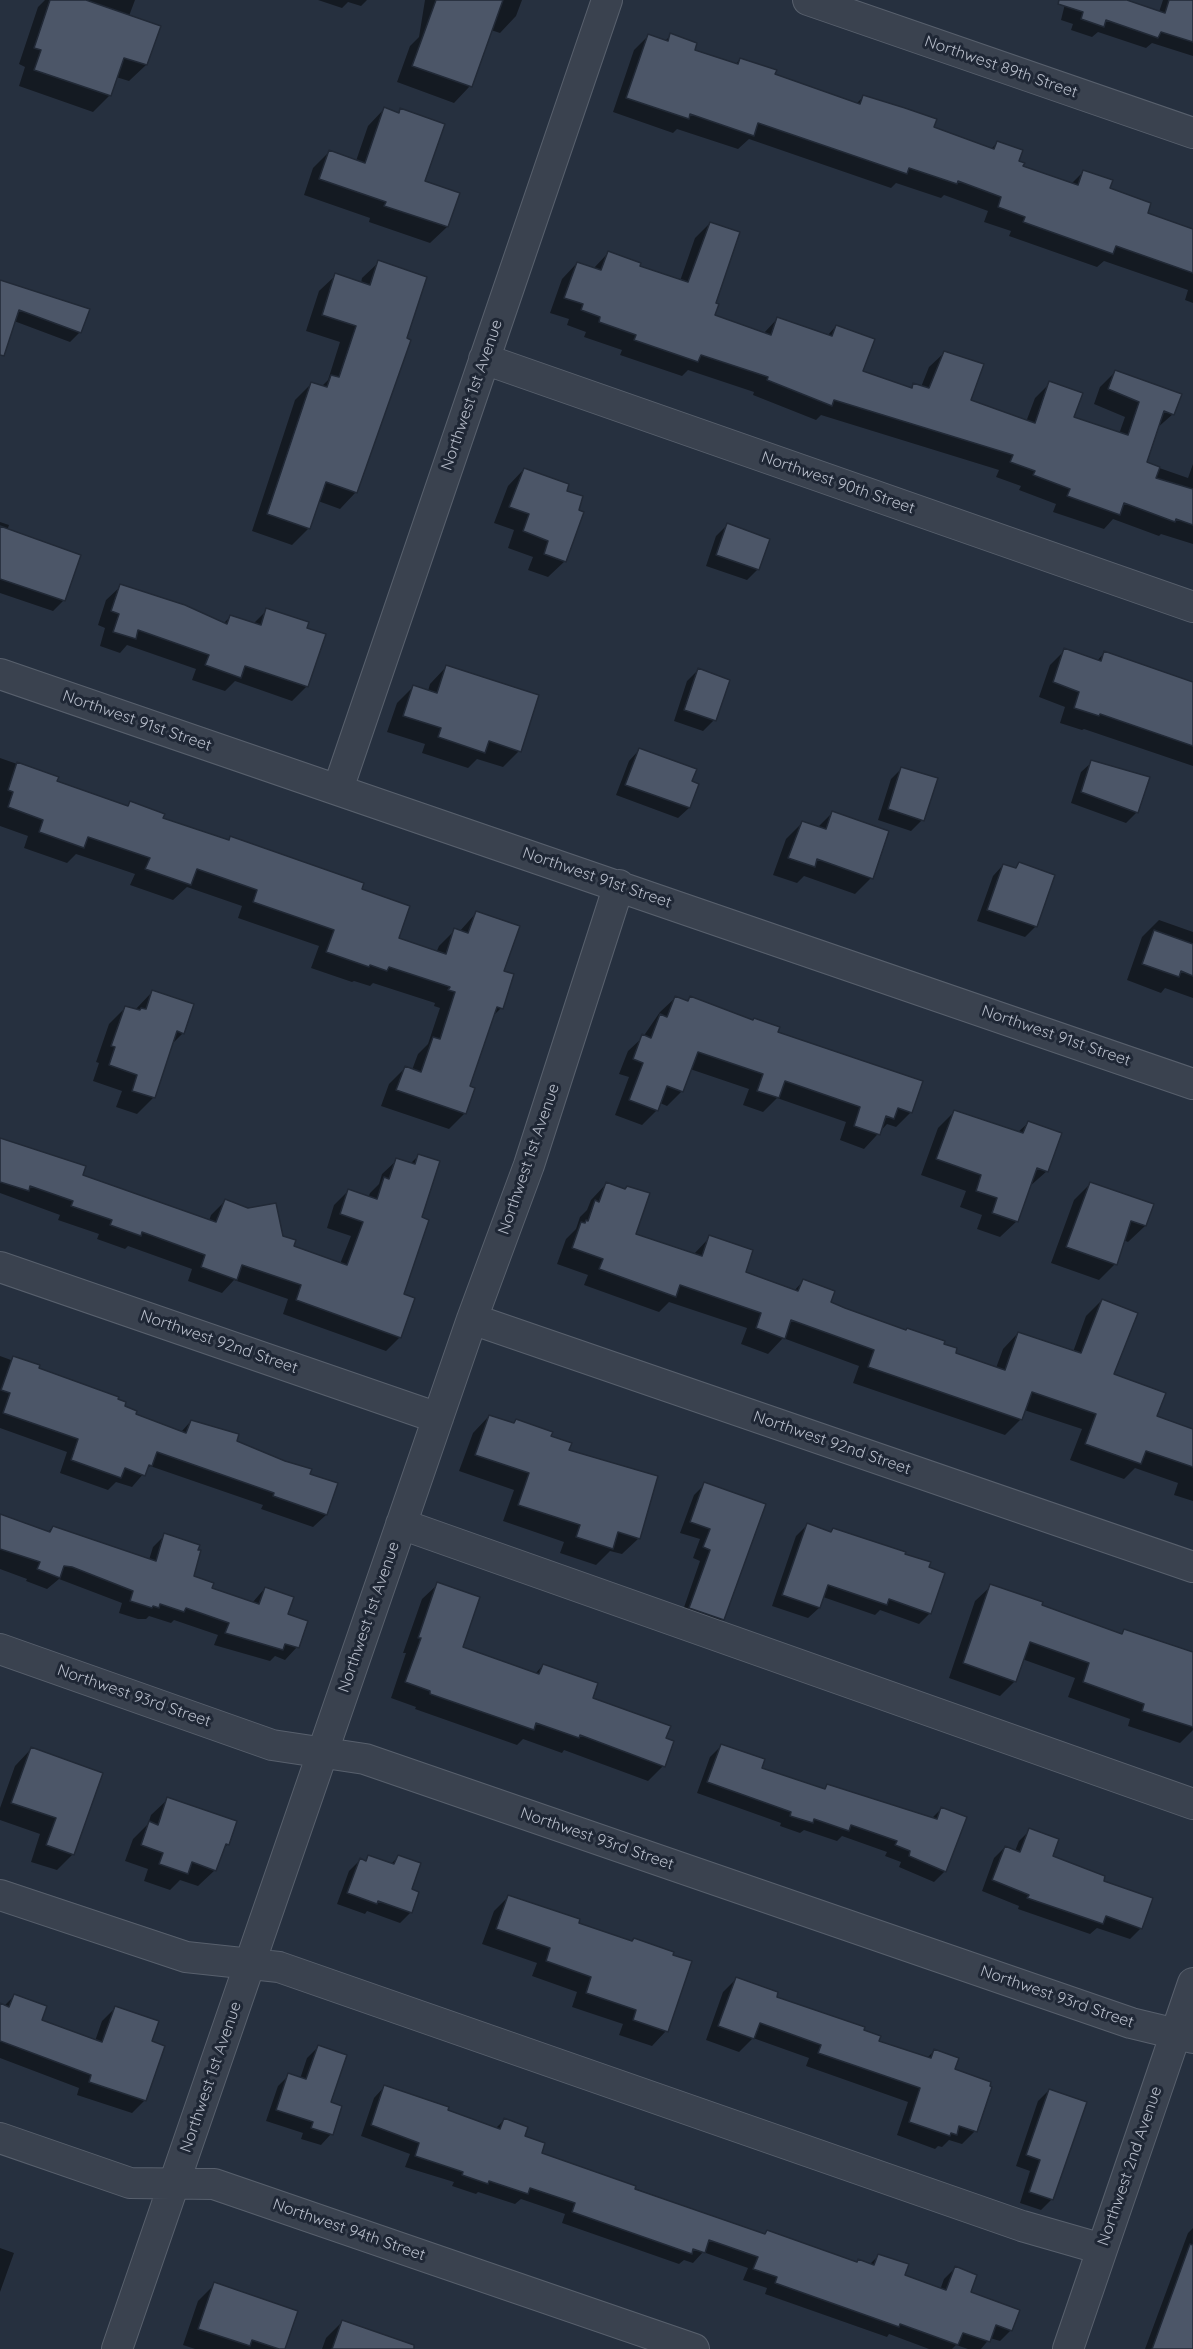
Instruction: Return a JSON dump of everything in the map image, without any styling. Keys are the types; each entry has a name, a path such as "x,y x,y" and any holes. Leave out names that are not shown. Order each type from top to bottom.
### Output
{"street":[{"name":"Northwest 1st Avenue","path":"338,789 607,0"},
{"name":"Northwest 89th Street","path":"808,0 1193,133"},
{"name":"Northwest 90th Street","path":"484,359 1193,607"},
{"name":"Northwest 91st Street","path":"0,674 1193,1084"},
{"name":"Northwest 1st Avenue","path":"117,2349 472,1319 529,1165 619,885"},
{"name":"Northwest 92nd Street","path":"0,1267 438,1418"},
{"name":"Northwest 92nd Street","path":"472,1319 1193,1567"},
{"path":"401,1524 1193,1804"},
{"name":"Northwest 93rd Street","path":"0,1649 272,1745 365,1759 1131,2023 1184,2036"},
{"path":"0,1895 186,1957 279,1967 1022,2226 1102,2249"},
{"name":"Northwest 2nd Avenue","path":"1068,2349 1102,2249 1184,2036 1193,1983"},
{"name":"Northwest 94th Street","path":"0,2138 130,2183 214,2184 694,2349"}],"building":[{"path":"50,0 86,0 161,26 147,65 124,58 111,96 34,70 41,50 34,48"},
{"path":"436,0 503,0 472,87 412,66"},
{"path":"1059,0 1127,0 1165,13 1169,0 1193,0 1193,42 1161,32 1158,38 1106,20 1104,27 1081,19 1083,12 1058,4"},
{"path":"670,33 697,43 695,50 738,64 740,58 777,70 775,74 860,104 863,95 905,108 937,119 934,127 994,149 997,141 1023,150 1019,161 1025,163 1023,166 1078,185 1083,170 1113,180 1110,188 1151,203 1148,213 1193,229 1193,273 1116,246 1113,254 1023,222 1025,217 998,207 1001,197 958,181 957,184 909,168 907,174 758,123 754,136 690,114 689,119 626,98 648,34 668,41"},
{"path":"384,107 399,113 400,108 445,124 425,181 460,193 448,227 384,206 386,202 319,179 329,150 365,163"},
{"path":"710,222 740,232 716,303 719,304 715,315 771,335 777,317 832,336 836,325 875,339 863,371 912,388 913,383 929,388 944,351 984,364 971,400 1035,423 1049,381 1083,393 1074,417 1128,435 1139,402 1108,389 1115,370 1182,394 1174,415 1164,411 1147,462 1160,467 1156,478 1193,489 1193,525 1176,519 1175,522 1124,503 1120,515 1067,496 1070,489 1033,475 1035,471 1010,462 1013,455 834,400 832,406 767,380 768,377 701,355 698,362 634,340 636,335 599,322 600,317 581,310 583,304 564,298 577,262 601,270 608,251 641,263 640,266 688,282"},
{"path":"378,260 427,277 407,338 411,340 357,493 326,482 310,529 267,514 311,382 327,387 331,375 339,377 356,326 322,315 335,273 370,285"},
{"path":"0,280 90,309 81,333 19,310 4,356 0,355"},
{"path":"524,468 569,484 567,491 583,496 579,510 584,512 566,562 544,554 548,541 523,531 529,514 509,507"},
{"path":"727,523 770,539 759,570 716,555"},
{"path":"0,526 81,555 65,601 0,579"},
{"path":"120,584 185,605 227,624 230,615 261,625 266,608 309,622 307,628 326,634 308,687 245,666 241,678 205,665 209,655 138,630 136,639 113,632 119,614 111,611"},
{"path":"1064,648 1101,661 1104,651 1193,682 1193,746 1100,714 1099,716 1074,708 1079,692 1053,682"},
{"path":"446,665 539,695 521,752 489,741 485,753 438,737 441,728 403,716 413,685 437,693"},
{"path":"698,668 730,680 716,721 684,710"},
{"path":"639,748 697,769 692,781 699,784 690,808 625,785"},
{"path":"1091,760 1150,777 1138,813 1081,792"},
{"path":"17,762 59,777 57,781 128,806 130,801 165,814 163,818 229,840 230,836 364,883 362,889 410,906 399,938 446,954 454,928 468,933 476,911 520,926 504,971 514,974 503,1009 497,1007 470,1086 475,1088 466,1114 396,1090 405,1066 421,1072 433,1037 440,1039 455,992 448,990 450,987 389,967 387,971 370,965 369,967 326,952 334,930 253,902 257,890 197,869 191,885 145,869 150,858 88,837 84,848 39,832 43,820 8,807 13,792 8,790"},
{"path":"901,767 938,778 924,821 888,809"},
{"path":"832,811 889,831 873,879 817,859 815,867 788,858 802,821 826,829"},
{"path":"1019,862 1055,875 1037,927 987,910 1003,864 1016,868"},
{"path":"1154,930 1193,944 1193,976 1181,971 1179,977 1142,964"},
{"path":"152,990 194,1004 184,1034 177,1031 155,1098 132,1091 137,1075 109,1065 115,1047 111,1046 125,1006 140,1010 141,1008 146,1009"},
{"path":"675,996 688,1001 690,996 753,1020 754,1018 780,1027 778,1032 923,1081 912,1113 898,1108 894,1119 886,1116 880,1135 854,1126 860,1107 785,1081 779,1098 757,1091 763,1074 698,1052 683,1092 667,1086 658,1111 629,1100 643,1063 633,1059 642,1034 651,1038 660,1014 667,1017"},
{"path":"954,1110 1023,1133 1028,1121 1062,1133 1048,1172 1037,1168 1018,1222 992,1213 997,1198 976,1191 981,1175 936,1159"},
{"path":"0,1138 86,1166 83,1175 216,1222 225,1199 248,1208 276,1203 283,1236 296,1240 294,1246 347,1265 363,1222 340,1214 348,1189 377,1199 384,1177 389,1179 396,1158 415,1164 418,1154 440,1161 422,1217 429,1220 404,1294 415,1298 401,1338 296,1300 301,1285 242,1265 237,1280 201,1267 205,1255 142,1232 141,1236 110,1225 112,1220 71,1206 73,1201 30,1186 29,1191 0,1182"},
{"path":"606,1182 625,1189 627,1186 650,1193 636,1234 702,1256 709,1235 753,1250 746,1272 798,1291 803,1279 835,1291 831,1302 906,1330 907,1328 945,1341 944,1344 957,1348 956,1353 1005,1370 1018,1332 1081,1353 1102,1299 1138,1313 1114,1374 1166,1393 1157,1416 1193,1429 1193,1467 1146,1451 1141,1464 1085,1444 1096,1414 1032,1392 1022,1420 868,1367 874,1350 791,1320 785,1339 756,1328 761,1313 680,1285 676,1297 599,1269 603,1259 572,1248 581,1222 588,1221 595,1200 599,1202"},
{"path":"1090,1182 1154,1204 1146,1226 1131,1221 1117,1265 1066,1247"},
{"path":"13,1356 40,1365 39,1368 119,1397 118,1399 126,1402 125,1406 137,1411 136,1414 186,1433 191,1420 239,1434 237,1441 285,1461 312,1469 310,1474 338,1483 327,1515 273,1496 274,1493 157,1452 145,1476 125,1468 121,1478 71,1460 78,1439 3,1413 10,1393 1,1390"},
{"path":"489,1415 514,1423 516,1419 553,1432 551,1436 572,1443 569,1450 658,1476 640,1539 618,1532 613,1549 576,1537 580,1525 518,1505 529,1473 475,1455"},
{"path":"704,1482 766,1504 724,1620 689,1608 710,1550 703,1547 710,1529 690,1522"},
{"path":"0,1514 50,1532 53,1526 156,1561 164,1533 200,1545 198,1550 201,1550 194,1576 214,1583 212,1588 259,1604 265,1587 294,1597 288,1614 308,1621 299,1648 285,1644 283,1650 225,1633 229,1623 186,1608 184,1612 160,1604 159,1608 153,1606 152,1608 130,1601 133,1591 72,1567 64,1566 60,1578 37,1569 40,1562 0,1549"},
{"path":"807,1523 831,1532 833,1528 931,1562 929,1567 945,1573 931,1614 889,1599 887,1605 828,1585 820,1608 782,1595"},
{"path":"437,1582 480,1597 463,1647 539,1674 543,1664 598,1683 593,1698 671,1726 666,1738 674,1741 665,1767 580,1735 579,1738 536,1723 534,1730 430,1694 430,1691 405,1682 421,1638 418,1638"},
{"path":"990,1584 1043,1602 1042,1605 1122,1634 1124,1629 1193,1652 1193,1727 1142,1711 1144,1704 1083,1682 1089,1663 1030,1642 1016,1682 963,1663"},
{"path":"721,1744 765,1759 762,1768 825,1789 827,1784 937,1819 941,1807 967,1817 946,1872 909,1856 910,1851 895,1845 897,1841 851,1825 849,1831 814,1819 813,1823 790,1816 791,1812 707,1782"},
{"path":"31,1747 103,1773 74,1855 46,1845 56,1818 11,1803"},
{"path":"167,1797 237,1821 229,1845 226,1844 216,1871 192,1862 188,1874 159,1864 163,1853 141,1845 149,1821 158,1825"},
{"path":"1029,1828 1059,1839 1053,1856 1105,1876 1104,1881 1153,1898 1142,1929 1106,1916 1103,1924 1027,1898 1029,1895 992,1880 1005,1846 1020,1852"},
{"path":"368,1855 394,1864 398,1855 421,1863 412,1889 419,1892 412,1913 347,1893 360,1858 366,1861"},
{"path":"508,1895 580,1919 579,1923 674,1952 673,1955 692,1961 668,2032 633,2020 636,2010 586,1993 591,1977 546,1961 550,1948 496,1929"},
{"path":"736,1977 778,1992 777,1997 865,2027 864,2030 881,2036 879,2041 931,2058 934,2049 959,2058 955,2069 991,2082 992,2087 977,2132 959,2126 957,2135 951,2133 950,2136 909,2122 920,2088 818,2053 821,2045 760,2023 754,2039 718,2026"},
{"path":"14,1994 47,2006 42,2020 102,2042 115,2006 159,2021 152,2041 165,2046 146,2101 89,2082 91,2075 0,2041 0,2003 9,2007"},
{"path":"318,2045 347,2055 331,2102 342,2106 333,2135 311,2128 313,2122 276,2110 288,2073 306,2079"},
{"path":"384,2085 449,2107 448,2110 500,2129 504,2118 528,2127 525,2136 545,2143 542,2153 636,2186 635,2189 765,2234 767,2230 857,2262 858,2259 874,2265 878,2254 909,2264 905,2275 946,2290 955,2266 977,2275 971,2292 1020,2310 1012,2331 996,2325 990,2342 963,2333 958,2345 900,2324 899,2327 775,2283 777,2277 753,2269 758,2257 709,2240 705,2253 693,2249 692,2254 572,2212 575,2203 530,2188 528,2194 462,2175 463,2172 415,2156 419,2143 371,2125"},
{"path":"1049,2089 1087,2102 1053,2200 1029,2192 1040,2160 1026,2155"},
{"path":"1190,2244 1193,2245 1193,2349 1152,2349"},
{"path":"214,2282 298,2311 285,2349 252,2340 250,2346 198,2329"},
{"path":"342,2320 414,2345 414,2349 332,2349"}]}
